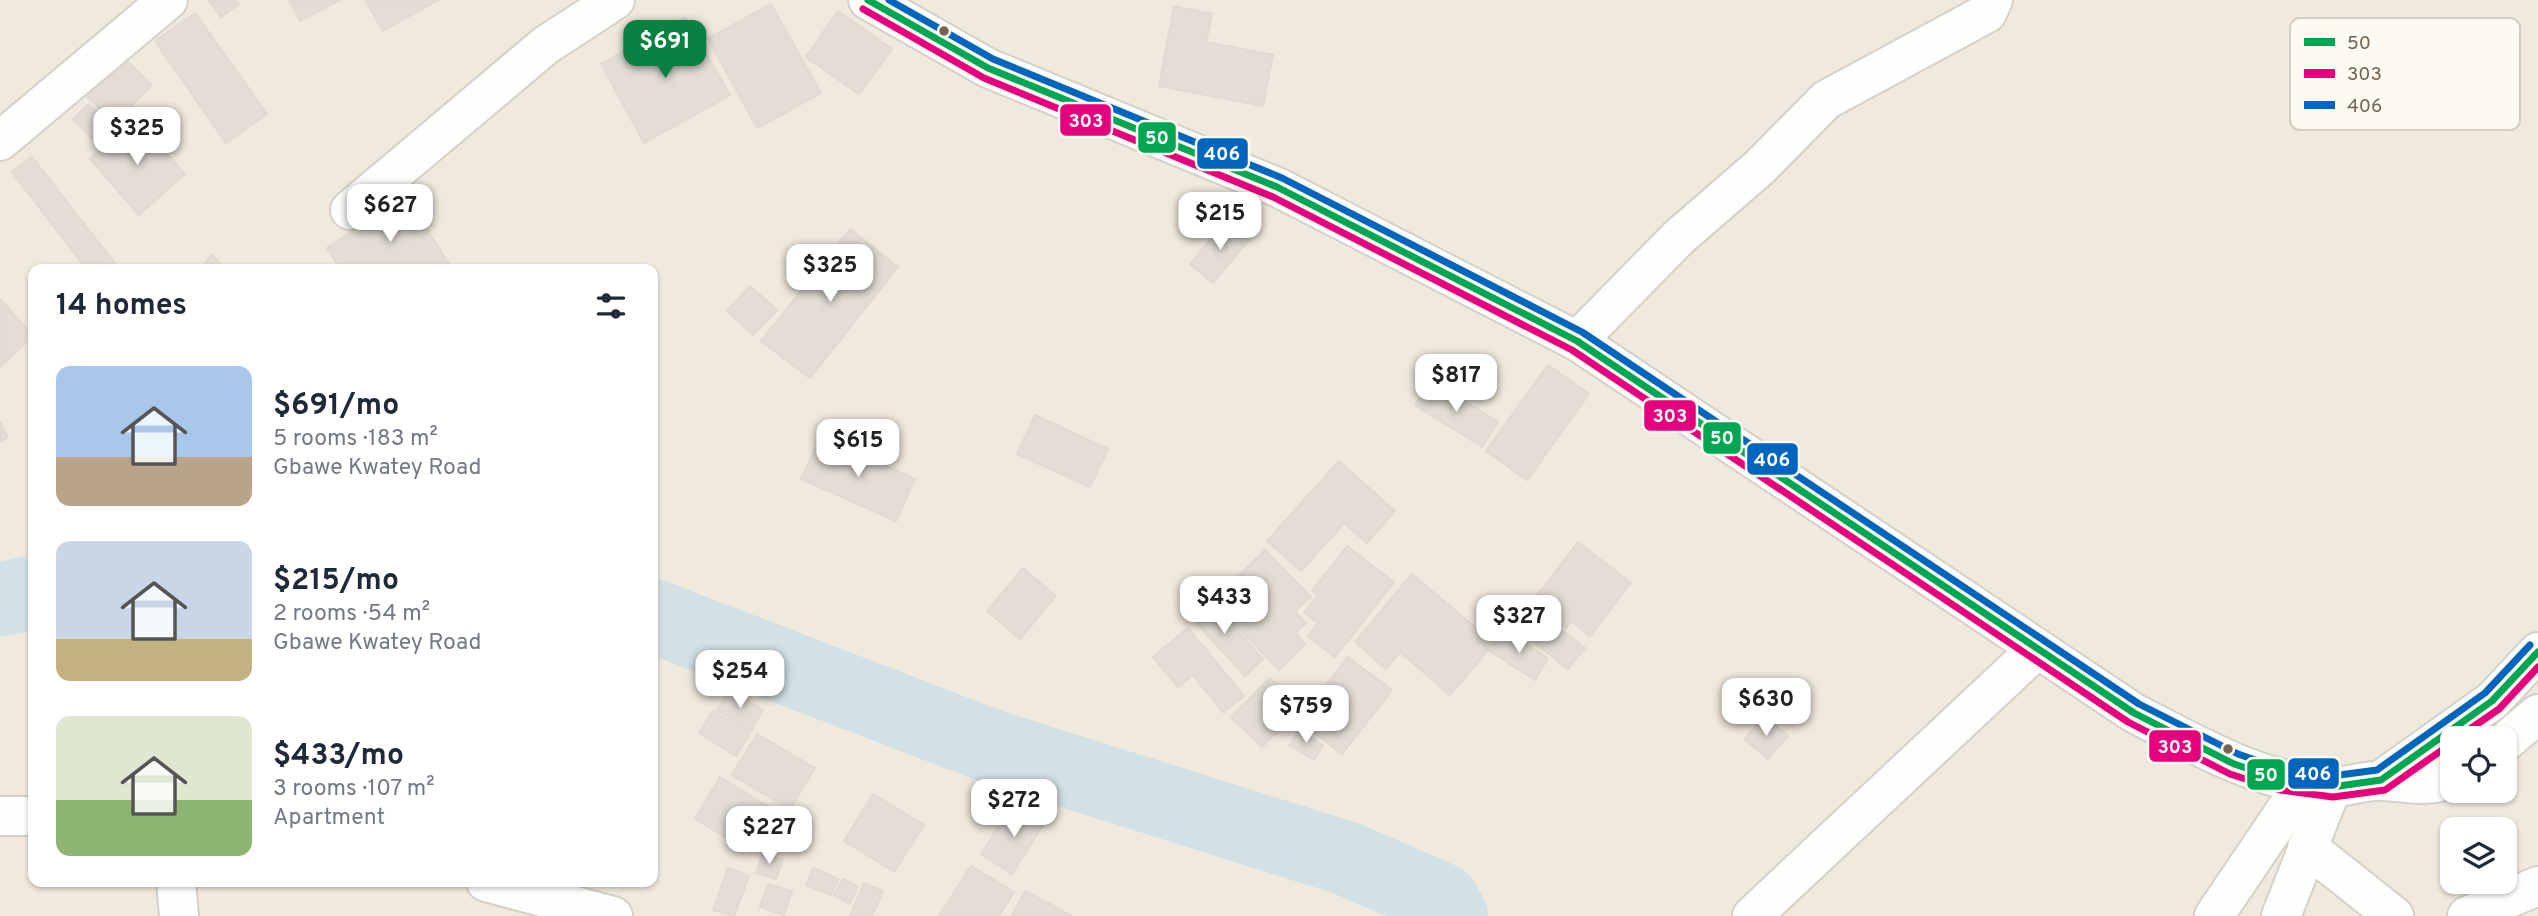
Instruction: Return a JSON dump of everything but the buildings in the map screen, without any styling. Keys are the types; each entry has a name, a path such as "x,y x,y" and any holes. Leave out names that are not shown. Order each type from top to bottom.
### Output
{"street":[{"path":"0,141 168,0"},
{"path":"350,210 546,45 615,0"},
{"path":"868,0 988,68 1277,187 1577,341 2036,650 2134,713 2234,764 2282,780 2318,785 2381,780 2411,785 2440,782"},
{"path":"1577,341 1678,238 1760,167 1826,100 1987,13 1993,0"},
{"path":"1752,916 2036,650"},
{"path":"2381,780 2492,701 2538,652"},
{"path":"2517,732 2538,714"},
{"path":"2281,916 2307,847 2318,785"},
{"path":"2214,916 2318,785"},
{"path":"0,816 28,816"},
{"path":"2307,847 2394,916"},
{"path":"176,887 179,916"},
{"path":"505,887 613,916"},
{"path":"2467,916 2538,887"}],"shaded area":[{"path":"0,0 2538,0 2538,916 0,916"}],"waterway":[{"path":"0,599 28,594"},
{"path":"658,618 993,747 1345,858 1442,900 1451,916"}],"transit line":[{"name":"50","path":"868,0 988,68 1277,187 1577,341 2134,713 2234,764 2282,780 2332,787 2381,780 2492,701 2538,652"},
{"name":"406","path":"889,0 993,59 1282,178 1582,332 2139,704 2238,754 2284,770 2332,776 2377,770 2485,693 2530,645"},
{"name":"303","path":"863,9 984,78 1273,197 1572,350 2128,722 2230,774 2280,790 2333,797 2385,790 2440,751"},
{"name":"303","path":"2474,726 2499,709 2538,667"}]}
